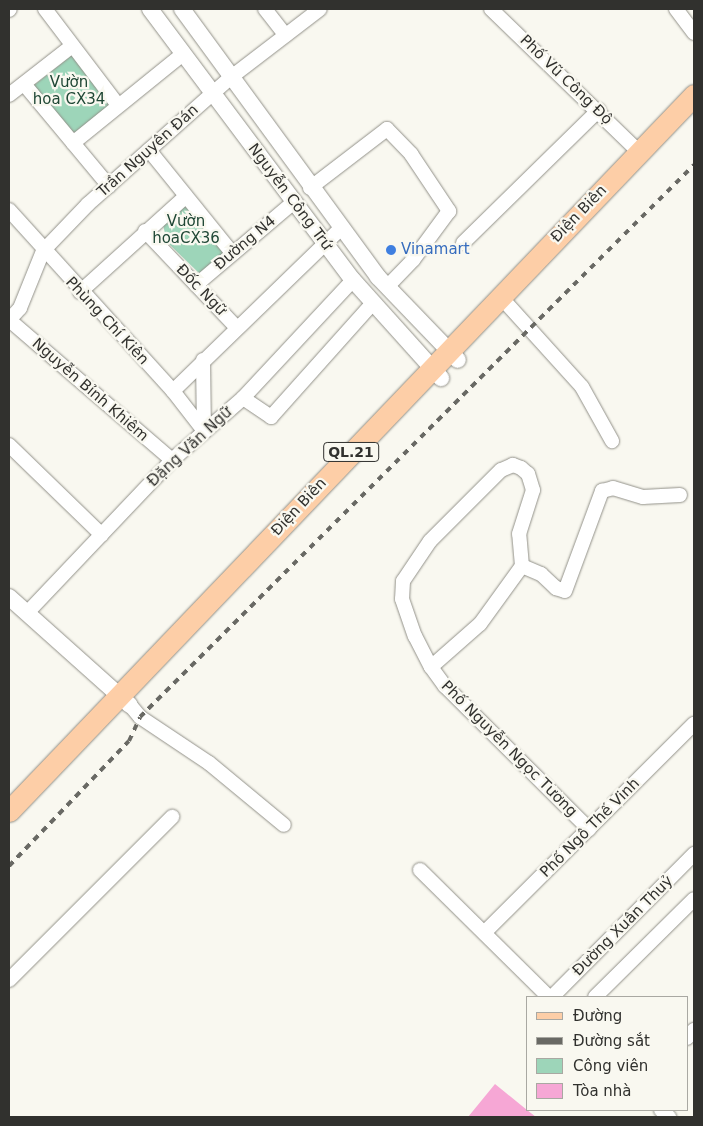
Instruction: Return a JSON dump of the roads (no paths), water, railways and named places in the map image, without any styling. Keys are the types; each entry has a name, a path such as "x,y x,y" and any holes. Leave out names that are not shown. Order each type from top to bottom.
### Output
{"main road":[{"name":"Điện Biên","path":"9,828 126,700 452,355 694,95"},
{"name":"Điện Biên","path":"452,355 508,305 694,116"},
{"name":"Điện Biên","path":"9,811 126,700"}],"street":[{"path":"45,9 117,104"},
{"name":"Nguyễn Công Trứ","path":"150,9 353,280 436,372"},
{"name":"Nguyễn Công Trứ","path":"182,9 340,229 387,287 452,355"},
{"path":"265,9 285,36"},
{"name":"Trần Nguyên Đán","path":"9,320 20,308 43,251 109,186 230,78 320,9"},
{"name":"Phố Vũ Công Độ","path":"491,9 599,110 639,152"},
{"path":"676,9 694,33"},
{"path":"9,96 72,46"},
{"path":"73,143 117,104 183,54"},
{"path":"24,84 109,186"},
{"path":"463,243 599,110"},
{"path":"310,188 387,129 411,154 449,211 413,260 387,287"},
{"path":"149,150 232,254"},
{"path":"80,292 144,231 185,197"},
{"name":"Đường N4","path":"196,285 294,202"},
{"name":"Phùng Chí Kiên","path":"9,210 43,251 173,392 204,432"},
{"path":"173,392 236,327 340,229"},
{"name":"Đốc Ngữ","path":"144,231 236,327"},
{"name":"Đặng Văn Ngữ","path":"27,614 172,460 242,398 353,280"},
{"path":"242,398 271,416 373,302"},
{"path":"508,305 582,386 612,441"},
{"name":"Nguyễn Bỉnh Khiêm","path":"9,320 172,460"},
{"path":"203,360 204,432"},
{"path":"9,445 102,535"},
{"name":"Phố Nguyễn Ngọc Tương","path":"522,566 519,534 532,497 532,484 521,468 507,466 430,541 403,581 402,600 415,636 431,667 445,686 589,829"},
{"path":"431,667 480,624 522,566 541,574 556,588 564,591 602,491 613,488 643,497 680,495"},
{"path":"9,597 126,700 140,717 209,763 284,826"},
{"name":"Phố Ngô Thế Vinh","path":"485,932 694,724"},
{"path":"9,980 172,817"},
{"name":"Đường Xuân Thuỷ","path":"552,996 694,854"},
{"path":"420,870 550,996"},
{"name":"Đường Xuân Thuỷ","path":"596,996 694,899"}],"railway":[{"path":"9,866 129,741 140,717 694,165"}],"place":[{"name":"Vinamart","path":"391,250"}],"park label":[{"name":"Vườn hoa CX34","path":"69,90"},
{"name":"Vườn hoaCX36","path":"186,230"}]}
